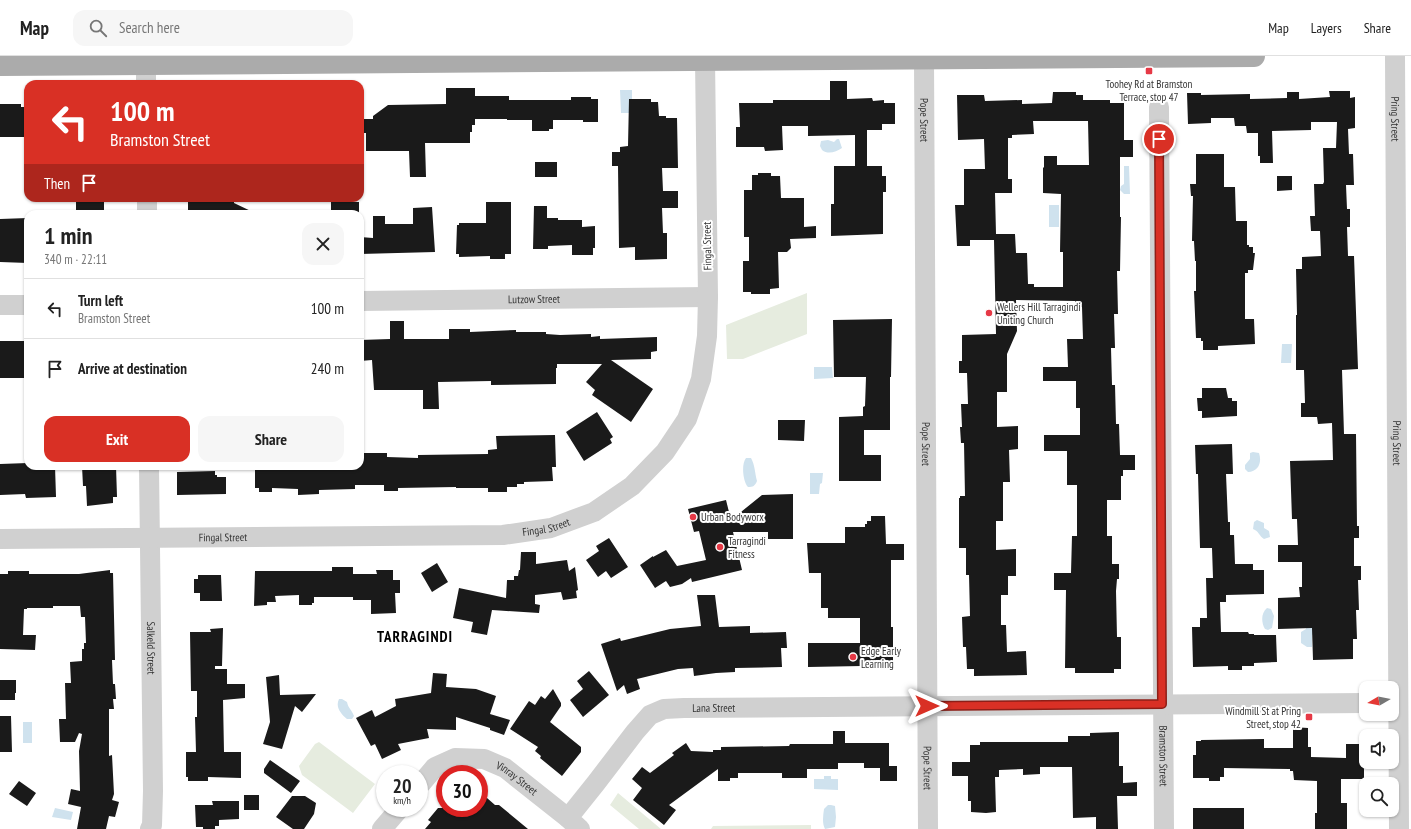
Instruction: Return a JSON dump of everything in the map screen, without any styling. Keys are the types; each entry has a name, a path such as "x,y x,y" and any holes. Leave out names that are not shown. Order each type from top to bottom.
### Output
{"main road":[{"path":"0,64 146,74 528,58 705,59 1254,56"}],"street":[{"name":"Pring Street","path":"1394,56 1400,702 1399,829"},
{"name":"Pope Street","path":"924,58 928,829"},
{"name":"Fingal Street","path":"0,539 504,536 550,528 594,512 632,486 665,452 687,419 701,379 707,336 708,297 705,59"},
{"name":"Bramston Street","path":"1159,107 1164,829"},
{"name":"Lutzow Street","path":"364,301 708,297"},
{"path":"0,305 24,305"},
{"name":"Salkeld Street","path":"149,470 153,791 152,825 150,829"},
{"name":"Lana Street","path":"574,824 596,783 635,732 650,715 664,709 1359,703"},
{"name":"Vinray Street","path":"428,775 435,767 456,758 484,759 505,768 574,824"},
{"path":"382,829 392,817"}],"shaded area":[{"path":"807,293 807,334 743,359 727,359 726,325"},
{"path":"319,742 375,784 353,813 302,775 299,766 315,744"},
{"path":"618,793 661,829 639,829 610,805"},
{"path":"811,825 811,829 711,829 713,826"}],"water":[{"path":"620,90 632,90 632,113 621,113"},
{"path":"839,139 842,148 832,152 824,152 822,150 820,146 821,141 828,140 834,142"},
{"path":"1124,166 1129,166 1130,194 1124,194 1120,190 1121,186 1124,184"},
{"path":"1049,205 1059,205 1059,227 1049,227"},
{"path":"1282,344 1292,344 1291,363 1281,363"},
{"path":"814,367 832,367 833,378 814,379"},
{"path":"1250,453 1259,453 1260,463 1255,470 1248,472 1245,469 1245,465 1250,459"},
{"path":"746,458 751,458 757,481 755,485 751,487 746,485 744,477 743,468"},
{"path":"810,473 823,473 819,494 810,494"},
{"path":"1257,520 1264,523 1264,528 1269,531 1270,537 1264,539 1257,531 1253,529 1254,522"},
{"path":"1267,608 1271,609 1274,616 1272,628 1268,630 1265,629 1262,621 1264,612"},
{"path":"1306,617 1314,617 1312,647 1307,647 1301,643 1301,632 1306,629"},
{"path":"339,699 347,702 354,716 352,719 347,719 341,713 338,708"},
{"path":"23,722 32,722 32,743 23,743"},
{"path":"824,776 831,776 831,779 838,779 838,790 814,789 814,779 824,779"},
{"path":"828,805 835,806 835,827 825,829 823,822 824,809"},
{"path":"55,808 73,812 71,820 52,817"}],"building":[{"path":"830,81 847,81 847,99 872,98 873,101 884,100 884,103 895,103 895,124 882,124 882,130 867,130 867,166 882,166 882,176 886,176 886,192 883,192 883,234 831,236 831,204 834,204 834,166 855,166 855,135 808,136 808,126 782,126 783,150 765,151 764,147 736,147 736,127 740,127 739,103 773,103 773,100 830,100"},
{"path":"446,88 475,88 475,96 509,96 509,100 571,100 571,97 591,97 591,99 598,99 598,122 583,122 583,120 553,120 553,129 549,129 549,131 532,131 532,120 475,119 475,125 472,125 472,132 470,132 470,143 425,143 426,177 410,177 409,151 366,151 364,119 373,119 373,116 388,105 446,104"},
{"path":"1329,91 1350,91 1350,98 1355,97 1355,128 1348,129 1349,154 1353,154 1354,185 1346,185 1347,209 1350,209 1350,227 1347,227 1348,256 1354,256 1358,369 1342,370 1344,434 1356,434 1357,526 1359,526 1359,538 1354,538 1354,566 1361,566 1361,580 1358,580 1359,610 1356,610 1357,639 1353,639 1353,659 1313,660 1312,628 1278,629 1278,598 1300,597 1299,587 1302,587 1302,562 1278,562 1278,545 1298,545 1297,519 1292,519 1290,461 1333,460 1332,423 1318,424 1317,417 1301,417 1301,403 1305,403 1304,370 1296,370 1296,269 1302,269 1302,257 1321,256 1320,231 1311,231 1310,216 1315,216 1314,184 1323,184 1324,182 1323,148 1336,148 1337,122 1311,122 1311,130 1272,131 1273,163 1260,163 1260,156 1258,156 1258,133 1247,133 1246,126 1235,126 1234,118 1211,118 1211,123 1188,124 1187,93 1201,93 1201,95 1250,94 1250,99 1287,98 1287,92 1299,92 1299,99 1330,97"},
{"path":"1053,92 1076,92 1076,95 1083,95 1083,100 1110,100 1110,103 1124,103 1124,140 1133,140 1133,157 1120,157 1121,217 1120,271 1117,271 1118,314 1114,314 1115,348 1111,348 1112,385 1115,385 1116,424 1119,424 1120,455 1135,455 1135,470 1123,470 1123,476 1121,476 1121,500 1107,500 1107,536 1112,536 1112,564 1119,564 1119,579 1117,579 1116,591 1117,637 1121,637 1121,669 1114,669 1114,673 1075,673 1075,668 1065,668 1066,590 1054,590 1054,573 1071,573 1072,536 1077,536 1077,485 1067,485 1067,451 1044,451 1044,435 1080,435 1080,408 1076,408 1076,381 1043,381 1043,367 1068,367 1067,339 1083,339 1082,307 1075,307 1075,301 1016,300 1017,331 1007,354 1007,392 997,392 997,427 1018,426 1018,449 1009,450 1010,482 1003,482 1003,521 996,521 996,550 1016,549 1016,576 1008,576 1008,595 1001,595 1001,625 1006,625 1007,652 1026,651 1027,675 974,676 974,669 967,669 966,647 963,647 962,617 970,616 969,575 966,575 966,548 959,548 959,498 960,496 965,496 964,443 961,443 960,427 962,427 961,404 968,404 967,373 959,373 959,361 962,361 962,335 996,334 994,240 970,240 970,246 957,246 955,205 964,205 964,169 985,169 984,139 958,140 957,95 984,95 985,101 1022,100 1022,104 1052,103","holes":["1033,121 1088,121 1089,165 1057,165 1057,156 1044,156 1043,193 1061,194 1060,252 1063,252 1063,287 1034,287 1034,284 1028,284 1027,253 1016,253 1015,234 996,234 995,193 1012,193 1012,179 1008,179 1008,138 1012,138 1012,135 1034,134"]},
{"path":"629,99 651,99 651,102 658,102 659,116 666,116 666,118 677,118 678,168 662,168 663,191 678,191 678,208 662,208 663,233 667,233 667,259 635,260 635,247 619,248 618,166 612,166 612,152 620,152 620,147 628,146"},
{"path":"0,104 21,104 21,107 24,107 24,137 0,137"},
{"path":"1196,154 1224,154 1224,187 1235,187 1236,221 1247,221 1247,245 1249,245 1249,247 1253,247 1253,253 1255,253 1253,270 1248,270 1248,273 1245,273 1245,319 1254,319 1255,344 1218,346 1218,350 1203,350 1203,341 1201,341 1201,338 1196,338 1194,291 1196,291 1196,261 1194,241 1192,241 1193,196 1191,196 1190,184 1196,184"},
{"path":"535,162 557,162 557,177 535,177"},
{"path":"758,173 771,173 771,176 780,176 781,198 804,198 804,227 816,226 816,238 790,239 791,248 787,252 778,252 779,288 770,289 770,294 751,294 751,292 743,292 743,261 749,261 749,237 744,237 744,190 752,190 752,175 758,175"},
{"path":"1277,176 1292,176 1292,190 1277,191"},
{"path":"76,202 104,202 104,210 76,210"},
{"path":"188,202 234,202 249,210 188,210"},
{"path":"331,202 359,202 359,210 331,210"},
{"path":"486,202 511,202 511,254 505,254 505,259 490,259 490,256 459,257 459,254 456,254 457,225 459,225 459,223 486,223"},
{"path":"534,206 547,206 547,218 558,218 558,220 582,220 582,227 595,226 595,248 593,248 593,255 572,255 572,245 548,246 548,249 533,249"},
{"path":"432,207 435,252 364,254 364,237 373,238 373,216 385,216 385,224 413,224 413,208"},
{"path":"24,218 24,263 0,262 0,219"},
{"path":"892,319 890,430 864,430 864,455 881,455 881,481 839,481 839,417 863,416 863,407 865,406 866,377 834,377 833,320"},
{"path":"390,321 404,321 404,339 449,339 449,329 470,329 470,332 516,330 516,332 546,332 546,334 560,335 591,334 591,337 600,336 600,339 657,337 657,351 651,352 651,359 611,360 653,389 631,422 592,395 595,390 586,382 602,364 557,364 556,384 491,385 491,381 438,382 439,409 423,409 423,390 374,390 372,360 364,361 364,340 390,339"},
{"path":"0,341 24,341 24,378 0,378"},
{"path":"1202,388 1226,388 1228,398 1232,398 1232,401 1237,401 1237,416 1202,418 1202,411 1198,411 1197,398 1202,398"},
{"path":"597,412 613,437 610,439 612,443 584,461 566,432"},
{"path":"778,420 805,420 804,441 778,440"},
{"path":"555,435 556,467 552,467 553,481 524,482 524,484 517,484 517,487 507,487 507,492 488,492 488,488 456,487 398,488 398,491 384,491 384,485 355,485 355,489 319,490 319,494 298,495 298,489 272,488 272,492 259,492 259,488 255,488 255,470 364,470 364,453 387,453 387,457 418,458 418,455 488,454 488,450 497,449 496,436"},
{"path":"1232,444 1233,474 1226,474 1228,522 1230,522 1230,535 1234,535 1235,564 1253,564 1253,570 1264,570 1264,594 1226,595 1226,602 1220,602 1221,632 1248,632 1249,634 1254,635 1276,635 1277,662 1254,663 1254,666 1242,666 1242,670 1228,670 1228,666 1193,667 1192,627 1200,627 1200,618 1207,618 1206,578 1213,578 1212,548 1200,548 1198,474 1196,474 1195,445"},
{"path":"24,463 24,470 55,470 56,497 26,498 25,494 0,495 0,464"},
{"path":"82,470 116,470 117,497 113,497 113,503 87,506 86,486 83,486"},
{"path":"215,471 215,475 217,475 217,477 226,477 226,494 177,495 177,472"},
{"path":"793,494 793,539 768,539 768,532 733,532 742,570 692,582 691,578 682,584 670,587 666,581 655,588 640,565 653,556 666,550 677,566 706,560 699,531 694,532 688,509 726,500 731,520 762,495"},
{"path":"871,516 885,516 886,544 904,544 904,560 891,560 891,627 893,627 893,669 862,669 862,666 808,667 808,643 860,643 860,618 828,618 828,608 821,608 821,573 809,573 807,543 845,543 845,527 865,527 867,521 871,521"},
{"path":"609,538 628,567 611,578 606,571 598,577 586,560 599,551 596,546"},
{"path":"521,552 536,552 536,564 567,560 569,571 575,567 578,590 576,591 577,598 563,600 561,592 535,595 535,604 540,605 539,613 492,610 487,635 471,632 473,622 453,618 459,588 506,598 507,580 514,580 514,576 518,576 520,570"},
{"path":"437,563 448,582 432,592 421,573"},
{"path":"332,567 353,567 353,574 377,574 376,570 393,570 393,580 400,580 400,593 395,593 396,613 371,614 371,600 353,600 353,597 314,597 314,603 312,603 312,605 299,605 299,595 275,596 276,602 267,602 267,605 254,606 255,571 332,571"},
{"path":"110,570 110,573 113,573 115,660 112,660 113,684 115,684 116,699 113,699 114,709 109,709 109,756 112,755 114,794 112,800 119,802 115,817 109,816 106,829 77,829 81,807 68,804 71,789 80,791 79,751 82,734 79,733 75,742 60,742 59,719 66,719 65,683 71,683 70,662 82,661 82,649 84,649 84,643 86,643 85,617 81,617 80,606 53,606 53,608 24,609 23,635 36,635 35,650 0,649 0,574 8,574 8,571 29,571 29,574 79,574"},
{"path":"198,575 221,575 222,601 200,601 200,593 194,593 194,579 198,579"},
{"path":"697,595 715,595 719,627 750,626 750,633 786,632 787,648 781,648 782,667 735,668 735,672 694,676 693,668 678,669 637,679 640,689 627,694 624,685 617,691 601,644 620,638 621,641 670,629 701,626"},
{"path":"223,628 222,666 215,666 215,669 227,669 227,684 245,684 245,698 223,700 224,752 241,752 241,778 208,777 208,781 188,781 188,777 186,777 186,752 196,752 195,717 197,717 197,691 191,691 190,632 211,632 210,629"},
{"path":"589,671 609,695 583,717 570,700 583,689 577,681"},
{"path":"433,673 447,674 446,687 476,689 496,696 490,714 510,720 504,735 490,730 490,728 456,717 456,730 427,729 429,738 398,744 401,750 382,759 375,744 371,746 356,718 372,710 375,717 396,706 395,699 431,693"},
{"path":"279,675 280,695 316,694 302,712 295,706 282,749 263,744 270,722 266,677"},
{"path":"0,680 16,680 15,700 0,700"},
{"path":"553,689 561,703 561,706 550,722 581,747 581,752 562,776 540,758 541,756 535,751 538,747 510,729 529,701 535,705 541,696 545,699"},
{"path":"0,716 11,716 12,752 0,752"},
{"path":"1293,727 1308,728 1308,747 1311,747 1311,757 1346,758 1346,744 1359,744 1359,769 1364,769 1364,777 1359,777 1359,779 1341,779 1341,803 1347,803 1347,829 1315,829 1315,813 1317,813 1317,781 1294,780 1293,771 1290,771 1290,769 1224,768 1224,777 1220,777 1220,781 1209,781 1209,778 1193,778 1193,755 1196,755 1196,741 1264,739 1264,748 1293,748"},
{"path":"833,731 845,731 845,743 889,743 889,766 897,766 897,781 880,781 880,768 864,768 864,763 838,763 838,769 807,769 807,778 782,778 782,773 738,773 738,778 730,778 730,781 718,781 718,769 669,805 676,810 664,825 633,800 642,788 632,779 642,767 650,773 674,755 672,753 686,743 691,751 713,752 713,750 721,750 721,747 833,744"},
{"path":"1119,732 1119,766 1123,766 1123,783 1137,782 1137,796 1117,796 1118,829 1096,829 1096,817 1073,818 1072,767 1040,767 1040,774 1023,775 1023,769 999,770 999,777 995,777 996,812 986,813 971,812 971,801 968,801 968,776 952,776 952,762 970,762 970,745 980,745 980,742 1068,742 1068,736 1090,736 1090,733"},
{"path":"270,760 300,781 291,793 264,773 264,769"},
{"path":"19,781 36,793 27,806 9,794"},
{"path":"244,795 259,795 259,810 244,810"},
{"path":"292,796 305,796 316,803 314,814 304,829 293,829 276,817"},
{"path":"488,799 495,805 499,805 528,829 425,829 431,822 428,820 436,810 436,817 488,817"},
{"path":"212,801 239,801 239,819 219,820 219,826 215,826 215,829 203,829 203,827 196,827 195,805 213,805"},
{"path":"1193,808 1244,808 1244,829 1193,829"}],"place":[{"name":"Toohey Rd at Bramston Terrace, stop 47","path":"1149,71"},
{"name":"Wellers Hill Tarragindi Uniting Church","path":"989,313"},
{"name":"Urban Bodyworx","path":"693,517"},
{"name":"Tarragindi Fitness","path":"720,547"},
{"name":"Edge Early Learning","path":"853,657"},
{"name":"Windmill St at Pring Street, stop 42","path":"1309,717"}],"district":[{"name":"TARRAGINDI","path":"415,636"}],"route":[{"path":"927,706 1162,704 1159,139"}]}
